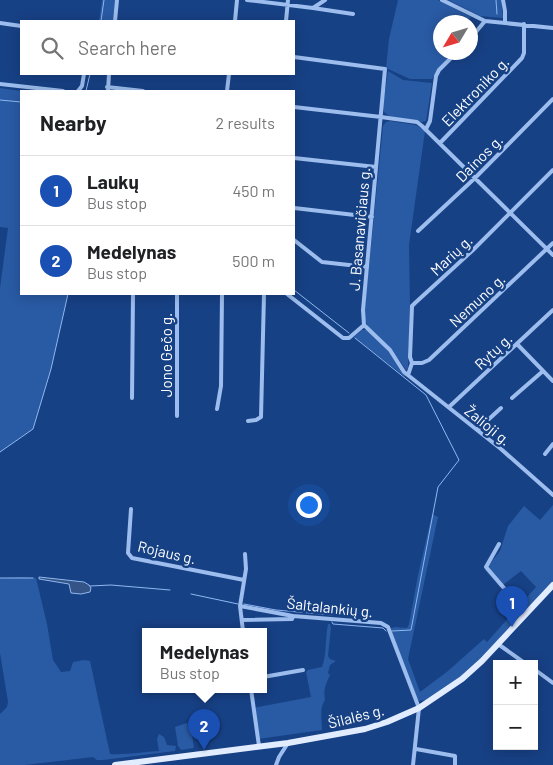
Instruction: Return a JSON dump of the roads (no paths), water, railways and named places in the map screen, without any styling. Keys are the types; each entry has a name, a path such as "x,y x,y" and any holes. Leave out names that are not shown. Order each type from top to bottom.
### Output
{"main road":[{"name":"Šilalės g.","path":"115,765 166,762 365,729 387,722 418,708 462,679 498,644 553,585"}],"street":[{"path":"115,20 117,0"},
{"path":"235,20 237,0"},
{"path":"247,0 288,3 353,14"},
{"path":"313,8 325,0"},
{"path":"442,0 485,20 553,28"},
{"path":"503,0 505,22"},
{"path":"286,20 288,3"},
{"path":"478,29 485,20"},
{"path":"0,23 20,26"},
{"name":"Elektroniko g.","path":"440,143 522,58 524,53 524,24"},
{"name":"J. Basanavičiaus g.","path":"295,57 385,69 362,315 364,325"},
{"path":"426,129 430,121 436,76 449,60"},
{"path":"79,90 82,86 84,75"},
{"path":"109,75 108,89 126,90"},
{"path":"227,90 229,75"},
{"path":"0,84 54,90"},
{"name":"Dainos g.","path":"418,231 476,178 553,99"},
{"path":"295,107 417,122 553,255"},
{"path":"295,158 376,167"},
{"name":"Marių g.","path":"408,375 412,363 410,357 414,303 473,250 553,170"},
{"path":"295,208 372,217"},
{"path":"295,241 322,262 367,267"},
{"name":"Nemuno g.","path":"412,363 422,363 429,360 553,243"},
{"path":"132,398 133,295"},
{"name":"Jono Gečo g.","path":"177,416 178,295"},
{"path":"217,409 221,386 222,295"},
{"path":"248,421 261,417 264,295"},
{"path":"288,295 343,338 349,338 364,325 390,350 401,368 408,375"},
{"name":"Rytų g.","path":"448,407 553,310"},
{"path":"517,344 553,381"},
{"path":"512,398 543,371"},
{"name":"Žalioji g.","path":"408,375 477,430 553,495"},
{"path":"477,430 501,408"},
{"path":"546,454 553,444"},
{"name":"Rojaus g.","path":"130,509 128,553 132,558 244,580"},
{"path":"500,544 486,567 526,614"},
{"path":"243,628 240,606 245,554"},
{"name":"Šaltalankių g.","path":"240,606 293,616 381,623 386,626 418,708"},
{"path":"242,620 292,619 293,616"},
{"path":"498,644 520,660"},
{"path":"267,676 303,670"},
{"path":"538,672 553,683"},
{"path":"252,693 259,746"},
{"path":"413,765 416,749 418,708"},
{"path":"276,765 278,756 288,742"},
{"path":"416,749 455,756 455,765"}],"waterway":[{"path":"101,20 104,0"},
{"path":"496,0 497,14"},
{"path":"86,90 90,75"},
{"path":"0,100 20,102"},
{"path":"295,291 349,333"},
{"path":"0,452 33,429 51,369 68,295"},
{"path":"355,338 426,395 459,460 438,487 411,630 392,631"},
{"path":"0,578 33,578"},
{"path":"90,586 111,585 170,590"},
{"path":"191,594 238,604"},
{"path":"244,604 276,610 332,615"},
{"path":"332,622 333,624 383,628 386,631"}],"place":[{"name":"Laukų","path":"512,627"},
{"name":"Medelynas","path":"204,750"}]}
